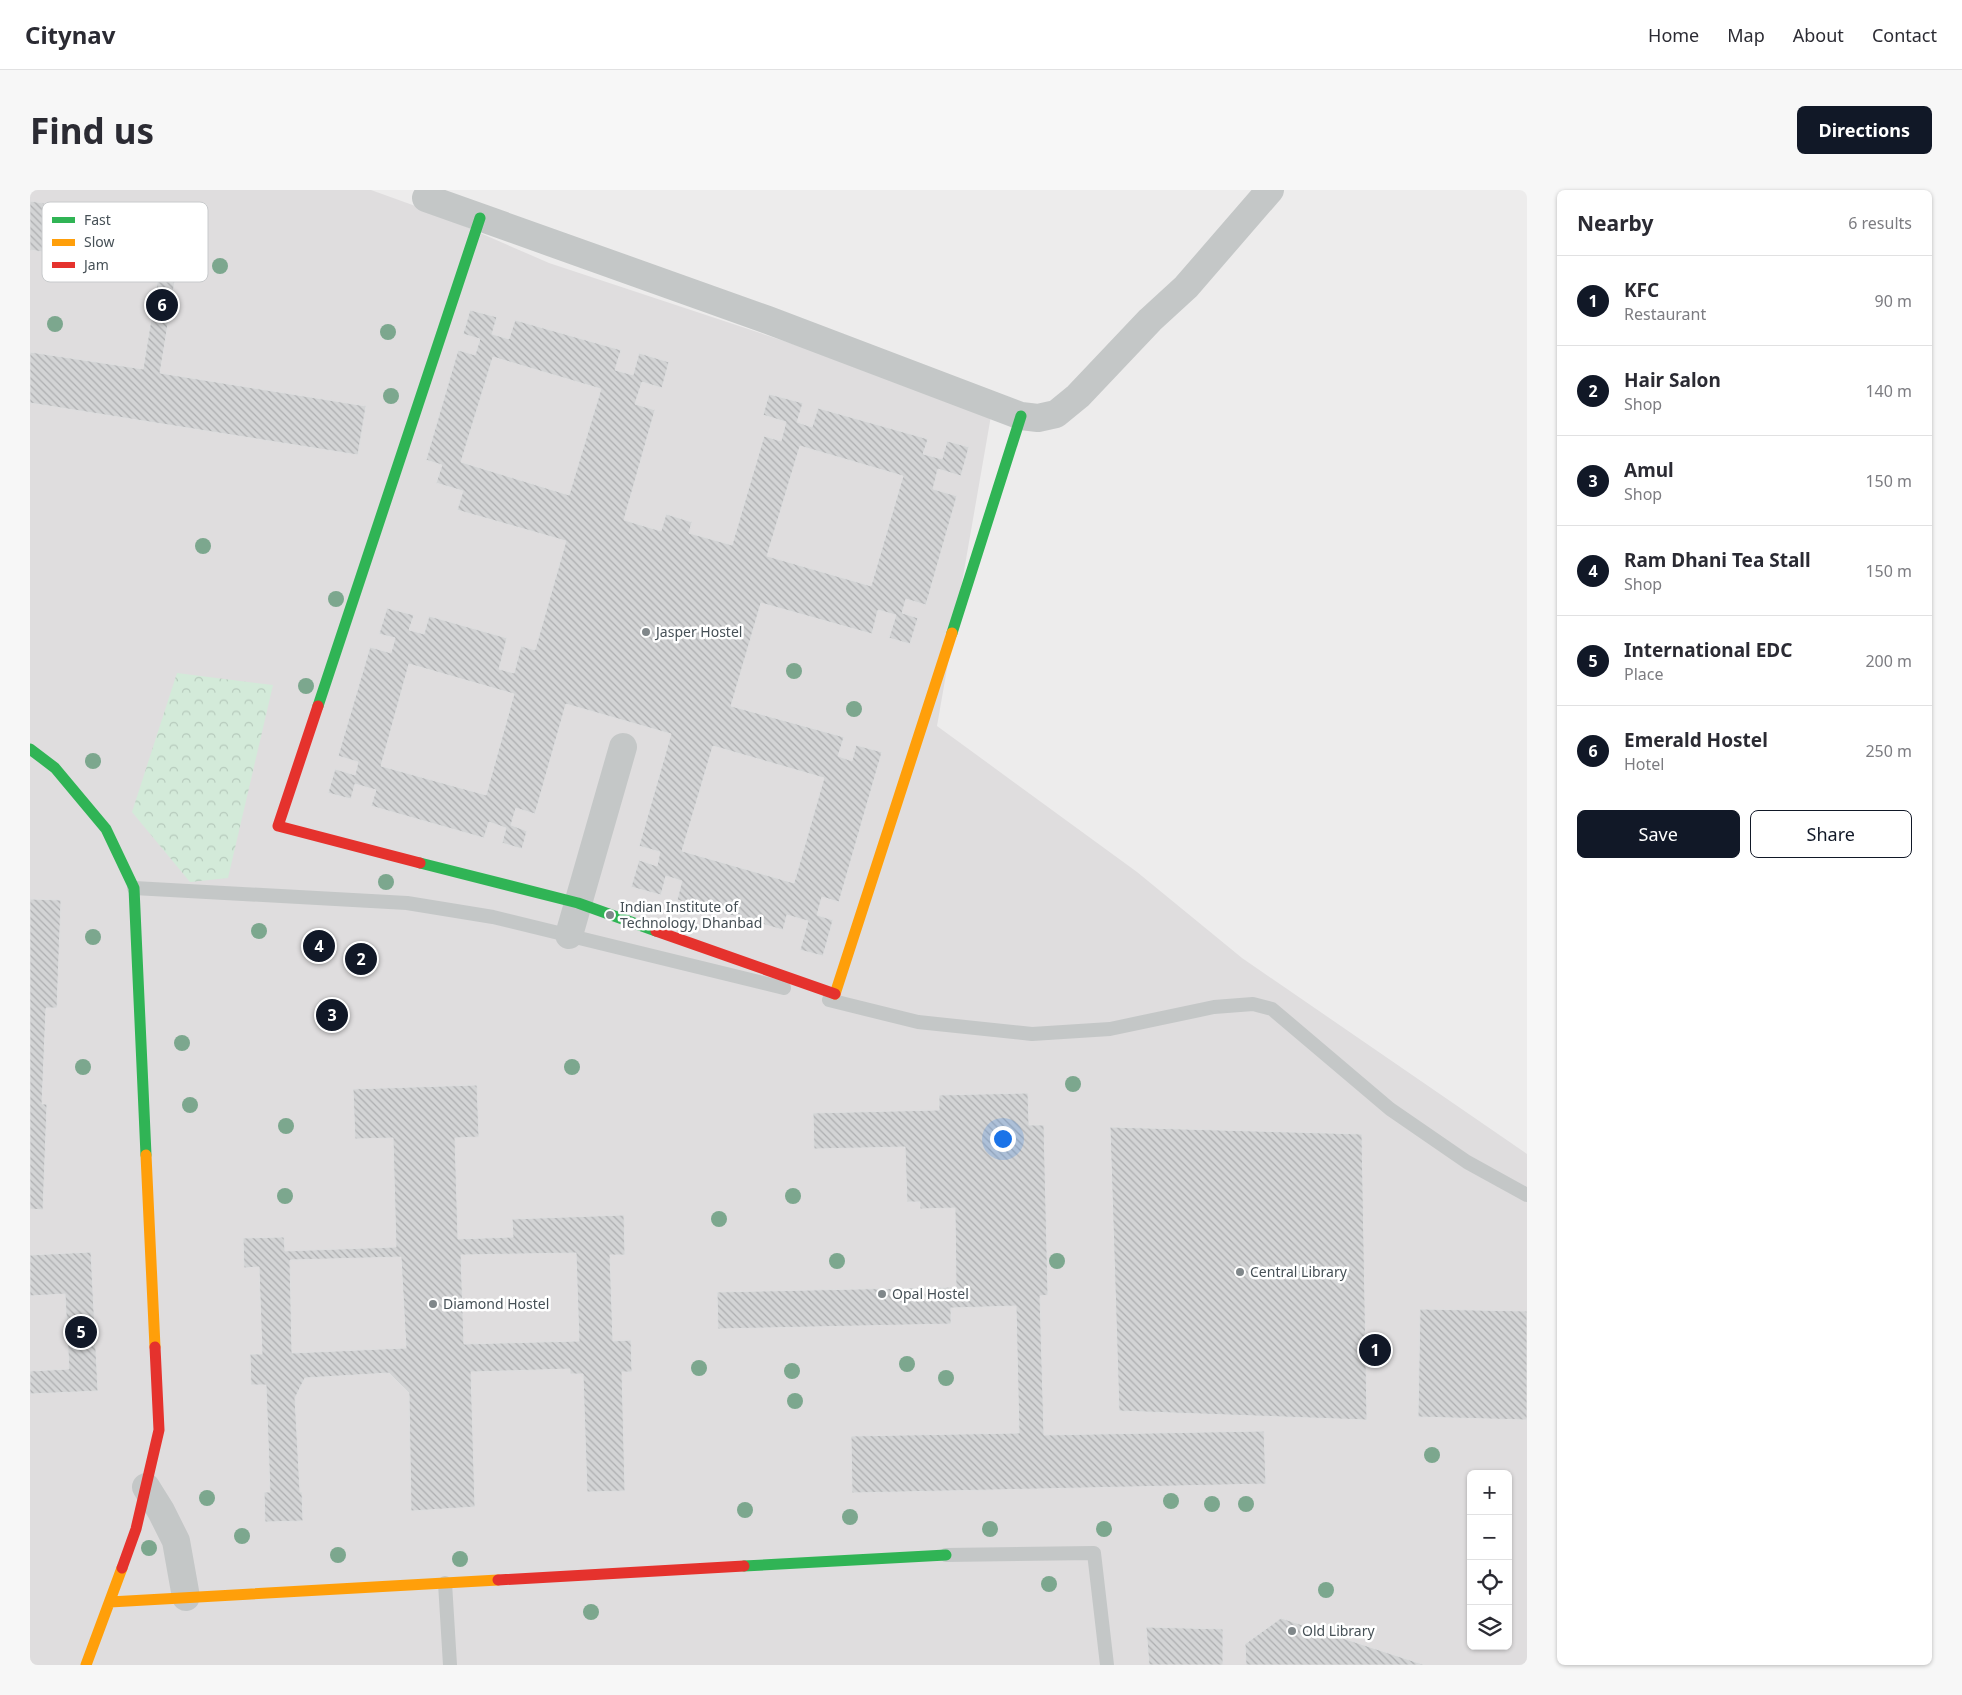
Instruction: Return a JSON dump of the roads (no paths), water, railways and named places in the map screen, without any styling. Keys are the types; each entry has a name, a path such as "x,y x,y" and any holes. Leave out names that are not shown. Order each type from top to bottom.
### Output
{"street":[{"path":"426,198 768,320 1021,416 1038,418 1056,414 1078,396 1150,320 1186,286 1270,190"},
{"path":"480,218 278,826 578,903 836,994 1021,416"},
{"path":"569,935 623,747"},
{"path":"30,749 55,768 106,828 134,888 159,1430 136,1529 86,1665"},
{"path":"146,1487 176,1541 186,1597"},
{"path":"110,1602 946,1555"}],"lane":[{"path":"134,888 407,903 493,917 918,1022 1032,1034 1110,1029 1214,1007 1259,1005 1272,1009 1289,1022 1390,1108 1467,1162 1527,1195"},
{"path":"946,1555 1094,1553 1107,1665"},
{"path":"445,1583 450,1665"}],"place":[{"name":"Emerald Hostel","path":"162,305"},
{"name":"Jasper Hostel","path":"646,632"},
{"name":"Indian Institute of Technology, Dhanbad","path":"610,915"},
{"name":"Ram Dhani Tea Stall","path":"319,946"},
{"name":"Hair Salon","path":"361,959"},
{"name":"Amul","path":"332,1015"},
{"name":"Central Library","path":"1240,1272"},
{"name":"Opal Hostel","path":"882,1294"},
{"name":"Diamond Hostel","path":"433,1304"},
{"name":"International EDC","path":"81,1332"},
{"name":"KFC","path":"1375,1350"},
{"name":"Old Library","path":"1292,1631"}]}
